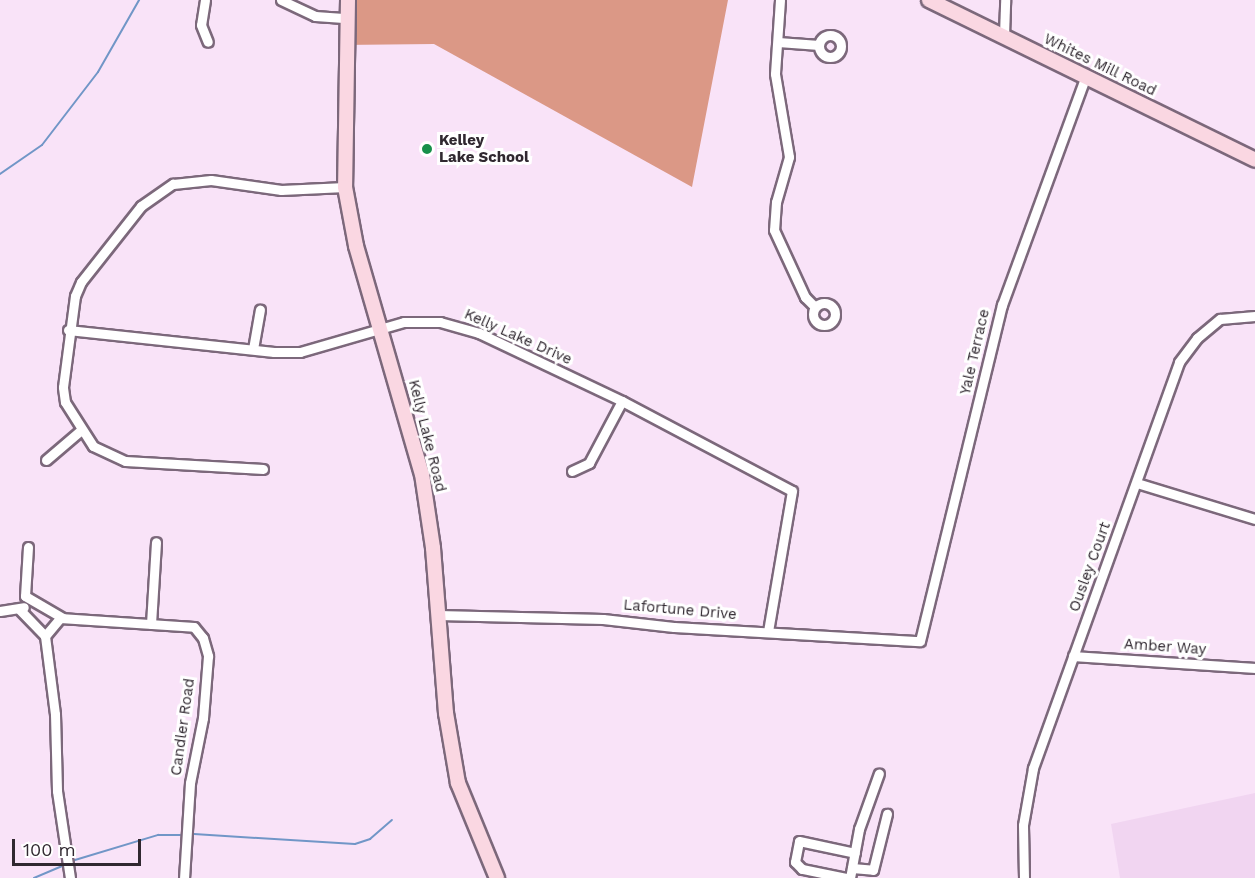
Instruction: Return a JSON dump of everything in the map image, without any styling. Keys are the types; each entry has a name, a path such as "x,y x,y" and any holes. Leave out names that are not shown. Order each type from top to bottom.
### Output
{"street":[{"path":"205,0 201,25 208,42"},
{"path":"281,0 315,16 347,18"},
{"name":"Kelly Lake Road","path":"348,0 345,187 356,246 422,474 438,615 446,713 458,783 497,878"},
{"path":"780,0 775,74 789,157 776,202 774,230 806,297 815,307"},
{"name":"Whites Mill Road","path":"930,0 1255,160"},
{"path":"1004,35 1005,0"},
{"path":"778,42 819,45"},
{"name":"Yale Terrace","path":"920,641 1002,305 1085,78"},
{"path":"263,469 125,461 102,452 80,431 65,402 63,387 68,330 81,282 141,206 161,190 186,181 211,180 281,190 345,187"},
{"path":"253,349 260,310"},
{"name":"Ousley Court","path":"1024,878 1025,801 1073,656 1179,362 1197,338 1220,319 1255,316"},
{"name":"Kelly Lake Drive","path":"68,330 300,352 380,327 425,321 458,325 622,401 792,491 768,631"},
{"path":"572,471 589,463 622,401"},
{"path":"46,460 80,431"},
{"path":"1137,483 1255,519"},
{"path":"151,624 156,542"},
{"path":"0,611 20,610 31,602 24,593 28,547"},
{"name":"Candler Road","path":"31,602 54,610 63,618 194,627 203,638 208,656 203,718 190,783 184,878"},
{"path":"20,610 45,636 54,714 57,791 70,878"},
{"name":"Lafortune Drive","path":"438,615 603,619 920,641"},
{"path":"45,636 63,618"},
{"name":"Amber Way","path":"1073,656 1255,668"},
{"path":"849,875 879,773"},
{"path":"855,853 800,841 795,862 802,868 849,875 873,870 886,814"}],"shaded area":[{"path":"345,0 728,0 692,187 434,44 341,45"},
{"path":"1255,793 1255,878 1120,878 1111,824"}],"waterway":[{"path":"0,174 42,145 98,72 139,0"},
{"path":"194,834 355,844 370,839 392,820"},
{"path":"75,860 158,835 180,835"},
{"path":"34,878 62,866"}],"place":[{"name":"Kelley Lake School","path":"427,149"}]}
